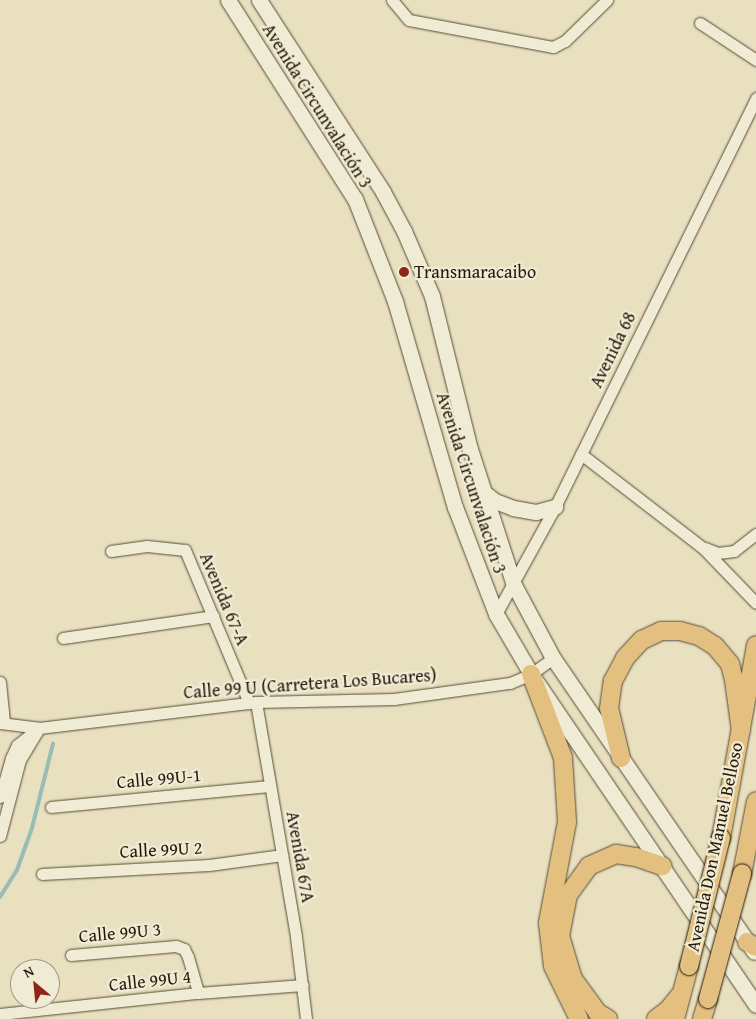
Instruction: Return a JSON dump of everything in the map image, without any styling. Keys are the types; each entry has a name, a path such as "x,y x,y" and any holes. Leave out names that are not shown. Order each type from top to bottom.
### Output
{"main road":[{"name":"Avenida Circunvalación 3","path":"228,0 355,199 395,301 455,507 496,614 531,674 756,1005"},
{"name":"Avenida Circunvalación 3","path":"259,0 383,192 404,231 432,296 482,491 514,585 553,658 753,948"},
{"path":"482,491 495,501 513,508 536,512 555,507"},
{"path":"621,758 608,708 613,681 624,658 642,640 661,631 680,631 699,636 715,646 730,664 741,730"},
{"name":"Avenida Don Manuel Belloso","path":"675,1019 685,989 721,838 756,645"},
{"path":"531,674 563,758 567,822 548,923 553,966 579,1019"},
{"name":"Avenida Don Manuel Belloso","path":"702,1019 742,874 752,847 756,801"},
{"path":"752,847 756,827"},
{"path":"608,1019 598,1013 573,979 560,936 568,895 589,866 616,854 636,857 662,866"},
{"path":"656,1019 668,1010 685,989"}],"street":[{"path":"392,0 409,20 553,47 565,41 607,0"},
{"path":"700,23 756,60"},
{"name":"Avenida 68","path":"496,614 514,585 555,507 756,98"},
{"path":"581,454 704,548 756,603"},
{"path":"704,548 718,553 734,551 756,534"},
{"name":"Avenida 67-A","path":"111,551 147,546 185,550 252,703"},
{"path":"63,638 213,616"},
{"name":"Calle 99 U (Carretera Los Bucares)","path":"2,723 39,728 252,703 394,699 510,683 531,674 553,658"},
{"path":"0,682 2,723"},
{"name":"Avenida 67A","path":"252,703 270,786 282,855 303,985 306,1019"},
{"path":"0,797 11,758 17,746 39,728"},
{"path":"0,836 20,760 39,728"},
{"name":"Calle 99U-1","path":"51,807 270,786"},
{"name":"Calle 99U 2","path":"42,874 209,865 282,855"},
{"name":"Calle 99U 3","path":"71,955 176,946 184,949 188,956 198,993"},
{"name":"Calle 99U 4","path":"0,1014 198,993 303,985"}],"waterway":[{"path":"0,897 17,870 32,828 53,744"}],"place":[{"name":"Transmaracaibo","path":"404,272"}]}
